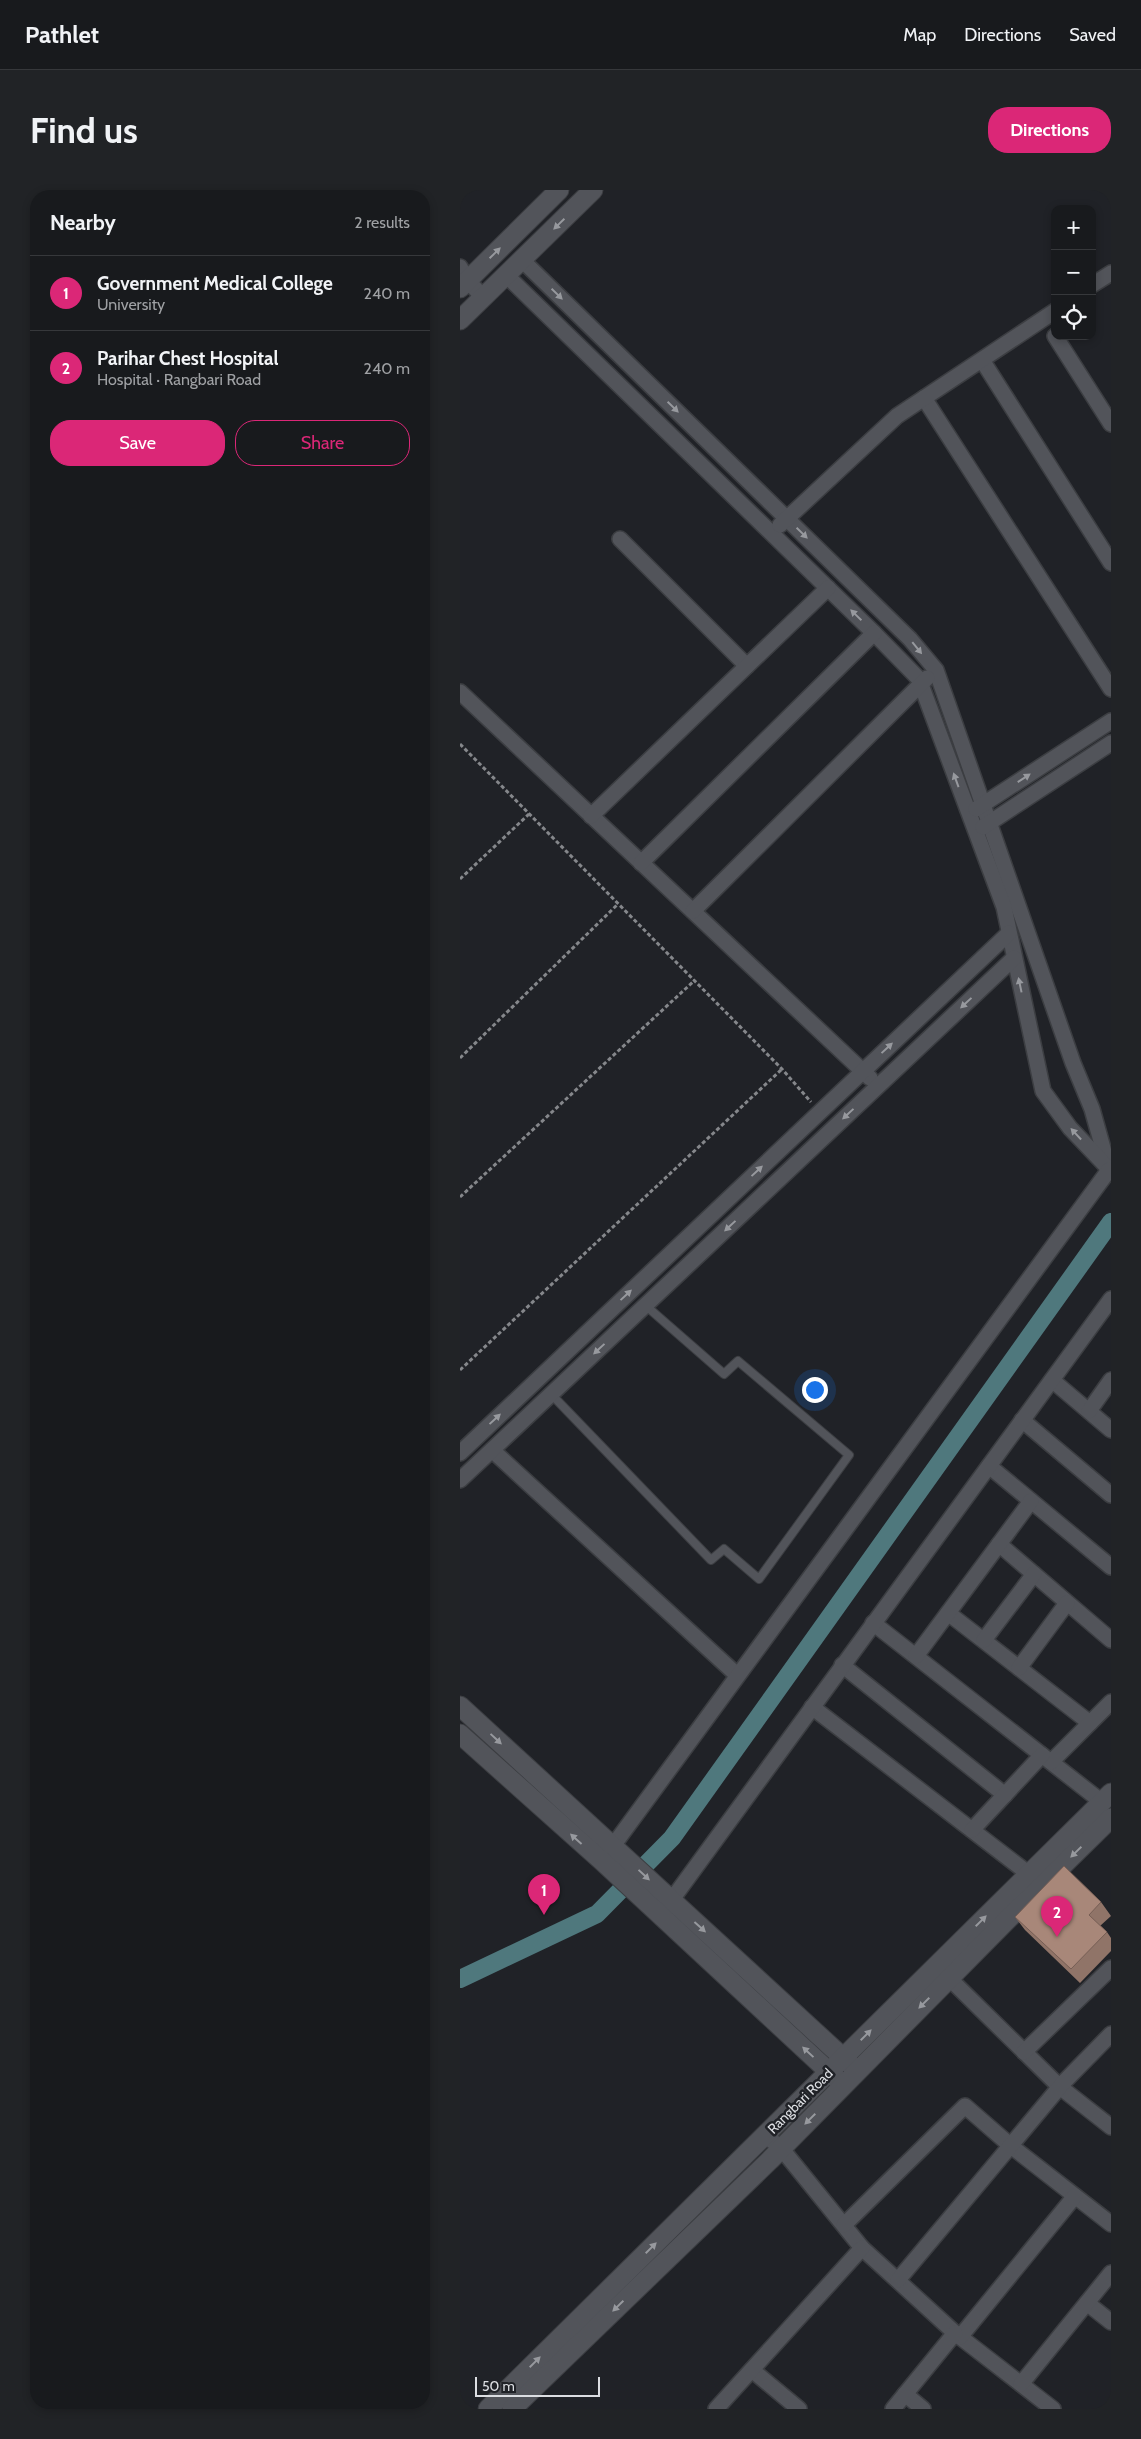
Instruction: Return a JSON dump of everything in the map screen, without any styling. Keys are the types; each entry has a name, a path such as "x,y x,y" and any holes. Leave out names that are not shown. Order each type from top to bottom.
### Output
{"street":[{"path":"483,297 462,278 559,190"},
{"path":"460,320 593,190"},
{"path":"522,260 910,639 936,670 1073,1063 1092,1109 1110,1170"},
{"path":"1096,282 1111,272"},
{"path":"506,275 874,632 920,683 1004,907 1043,1091 1070,1128 1110,1170"},
{"path":"772,534 786,518 896,416 1049,315"},
{"path":"1058,340 1111,424"},
{"path":"982,360 1111,563"},
{"path":"924,398 1111,689"},
{"path":"620,540 747,666"},
{"path":"591,816 828,588"},
{"path":"641,863 874,632"},
{"path":"692,911 920,683 936,670"},
{"path":"460,692 878,1086"},
{"path":"969,814 1111,722"},
{"path":"976,832 1111,743"},
{"path":"460,1453 1009,933"},
{"path":"460,1480 1014,958"},
{"path":"607,1866 737,1675 1110,1170"},
{"path":"656,1911 812,1707 1111,1299"},
{"path":"607,1313 621,1328"},
{"path":"1052,1380 1111,1430"},
{"path":"1089,1411 1111,1380"},
{"path":"1022,1420 1111,1495"},
{"path":"492,1450 737,1675"},
{"path":"989,1466 1111,1566"},
{"path":"916,1656 1031,1501"},
{"path":"999,1544 1111,1640"},
{"path":"984,1640 1034,1574"},
{"path":"1019,1668 1067,1603"},
{"path":"948,1613 1090,1723"},
{"path":"873,1623 1108,1804"},
{"path":"842,1666 1005,1795"},
{"path":"972,1830 1005,1795 1090,1723 1111,1702"},
{"path":"460,1706 858,2071"},
{"path":"812,1707 1029,1874"},
{"path":"460,1734 607,1866 843,2085"},
{"name":"Rangbari Road","path":"488,2409 1029,1874 1108,1804"},
{"name":"Rangbari Road","path":"512,2409 858,2071 949,1978 1108,1804"},
{"path":"1024,2052 1111,1968"},
{"path":"949,1978 1060,2087 1111,2127"},
{"path":"898,2280 1060,2087 1111,2034"},
{"path":"844,2225 965,2106 1011,2146 1111,2224"},
{"path":"765,2135 781,2148 862,2248 958,2335 1053,2409"},
{"path":"893,2409 1075,2196"},
{"path":"716,2409 862,2248"},
{"path":"1020,2384 1111,2273"},
{"path":"1086,2303 1111,2322"},
{"path":"752,2370 799,2409"},
{"path":"905,2394 923,2409"}],"lane":[{"path":"551,1394 712,1560 724,1549 759,1579 849,1455 738,1361 724,1374 646,1305"}],"path":[{"path":"460,744 695,980 782,1069 820,1112"},
{"path":"460,879 529,814"},
{"path":"460,1058 618,904"},
{"path":"460,1197 695,980"},
{"path":"460,1370 782,1069"}],"building":[{"path":"1064,1866 1101,1902 1089,1915 1107,1932 1071,1969 1015,1917"}],"waterway":[{"path":"460,1979 597,1914 672,1838 1111,1222"}],"place":[{"name":"Government Medical College","path":"544,1915"},
{"name":"Parihar Chest Hospital","path":"1057,1937"}]}
